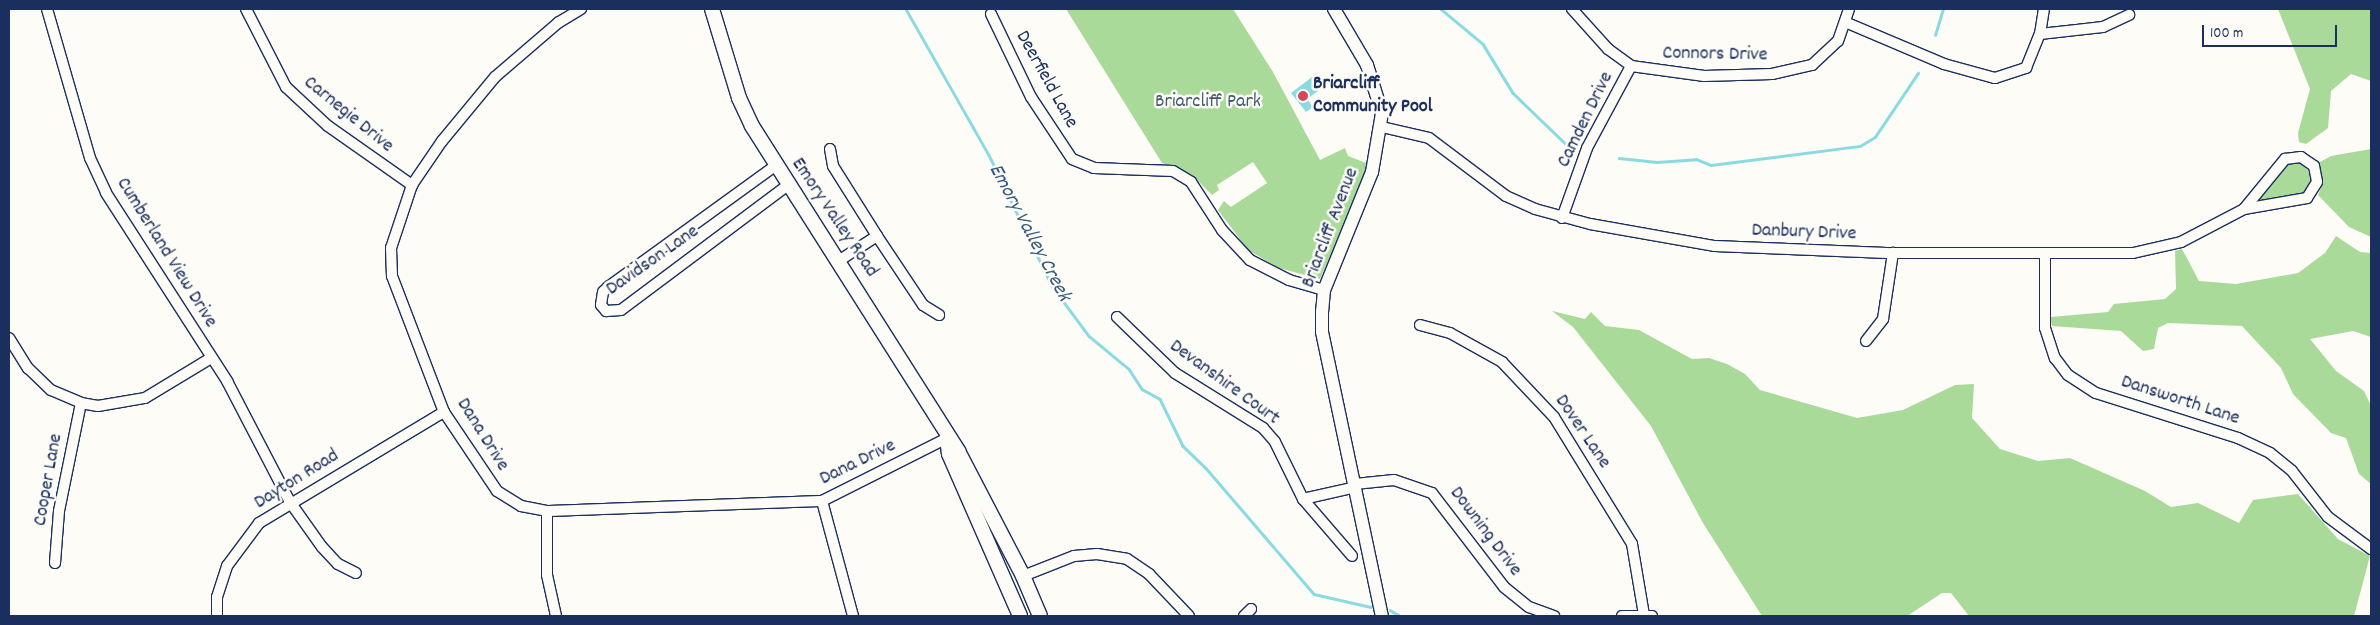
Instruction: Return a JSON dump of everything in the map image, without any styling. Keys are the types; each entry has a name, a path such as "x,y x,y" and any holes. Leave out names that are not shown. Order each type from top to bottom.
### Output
{"main road":[{"name":"Emory Valley Road","path":"712,9 739,98 775,166 840,260 947,438 958,451 1023,576 1040,616"},
{"name":"Emory Valley Road","path":"947,438 948,454 1020,616"},
{"path":"1007,584 1023,576"}],"street":[{"name":"Cumberland View Drive","path":"47,9 95,172 212,358 290,502 322,547 338,564 356,573"},
{"name":"Carnegie Drive","path":"246,9 286,87 328,126 412,185"},
{"name":"Dana Drive","path":"581,9 559,22 495,77 412,185 394,232 392,276 444,412 497,492 521,506 548,511 822,501 947,438"},
{"name":"Briarcliff Avenue","path":"1334,9 1376,84 1382,127 1366,188 1324,290 1322,332 1382,616"},
{"name":"Connors Drive","path":"1572,9 1608,50 1631,66 1704,76 1766,75 1805,67 1828,53 1846,22 1849,9"},
{"path":"1846,22 1944,64 1995,78 2026,68 2040,34 2044,9"},
{"name":"Deerfield Lane","path":"991,14 1031,97 1072,159 1094,168 1173,171 1191,182 1222,230 1250,260 1289,280 1324,290"},
{"path":"2040,34 2103,28 2129,15"},
{"name":"Camden Drive","path":"1562,218 1588,148 1631,66"},
{"name":"Danbury Drive","path":"1382,127 1429,138 1506,196 1562,218 1715,246 1893,253 2114,254 2155,249 2181,242 2244,209 2307,198 2317,182 2314,166 2301,157 2285,159 2244,209"},
{"path":"830,149 833,166 877,236 923,305 939,315"},
{"name":"Davidson Lane","path":"775,166 609,286 603,292 601,306 606,311 621,310 788,185"},
{"path":"840,260 877,236"},
{"path":"1866,341 1883,320 1893,253"},
{"name":"Dansworth Lane","path":"2045,254 2045,328 2055,358 2068,375 2096,393 2238,438 2270,454 2292,471 2328,517 2371,549"},
{"name":"Devanshire Court","path":"1117,317 1175,373 1263,428 1275,442 1303,499 1352,556"},
{"name":"Dover Lane","path":"1420,325 1450,333 1502,362 1554,417 1632,544 1648,616"},
{"path":"9,338 28,368 51,390 81,403 122,405 143,399 212,358"},
{"name":"Cooper Lane","path":"55,563 59,511 81,403"},
{"name":"Dayton Road","path":"217,616 217,596 234,555 259,523 290,502 444,412"},
{"name":"Downing Drive","path":"1303,499 1355,486 1394,480 1432,493 1504,588 1529,607 1554,616"},
{"path":"822,501 853,616"},
{"path":"548,511 547,575 556,616"},
{"path":"1023,576 1074,556 1098,554 1127,559 1148,574 1189,616"},
{"path":"1622,616 1648,616"}],"green space":[{"name":"Briarcliff Park","path":"1066,9 1233,9 1273,72 1320,160 1345,148 1348,156 1366,163 1368,171 1320,279 1279,268 1248,250 1218,210 1224,201 1231,207 1267,183 1253,162 1217,185 1219,190 1212,195 1191,174 1162,163"},
{"path":"2278,9 2371,9 2371,81 2351,74 2331,91 2328,128 2306,144 2299,142 2298,133 2310,89"},
{"path":"2371,149 2371,237 2349,227 2318,195 2322,185 2318,163 2331,156"},
{"path":"2299,162 2312,174 2307,193 2256,203 2287,164"},
{"path":"2336,236 2360,252 2371,253 2371,337 2353,331 2310,339 2336,371 2364,391 2371,406 2371,484 2359,474 2346,438 2331,433 2293,394 2281,368 2242,326 2168,323 2158,328 2154,349 2143,351 2121,331 2052,326 2050,317 2108,312 2114,304 2165,299 2176,289 2175,251 2182,249 2199,281 2236,284 2298,273 2325,253"},
{"path":"1552,311 1585,319 1591,312 1605,326 1639,330 1692,359 1709,358 1727,364 1745,374 1760,390 1857,418 1903,410 1955,385 1974,384 1972,418 2000,449 2038,461 2070,458 2145,491 2171,507 2198,503 2239,523 2253,500 2298,494 2338,539 2370,556 2354,616 1969,616 1951,593 1942,593 1907,616 1762,616 1703,523 1651,426 1573,327"}],"water":[{"name":"Briarcliff Community Pool","path":"1316,74 1325,86 1307,99 1313,107 1306,112 1291,93"}],"waterway":[{"name":"Emory Valley Creek","path":"906,9 989,155 1052,286 1089,336 1129,369 1142,389 1160,399 1183,446 1206,468 1314,594 1371,607"},
{"path":"1441,9 1483,44 1513,93 1573,151"},
{"path":"1935,35 1943,9"},
{"path":"1619,158 1657,162 1696,159 1711,165 1860,146 1875,137 1918,73"},
{"path":"1390,610 1400,616"}],"place":[{"name":"Briarcliff Community Pool","path":"1303,96"}]}
